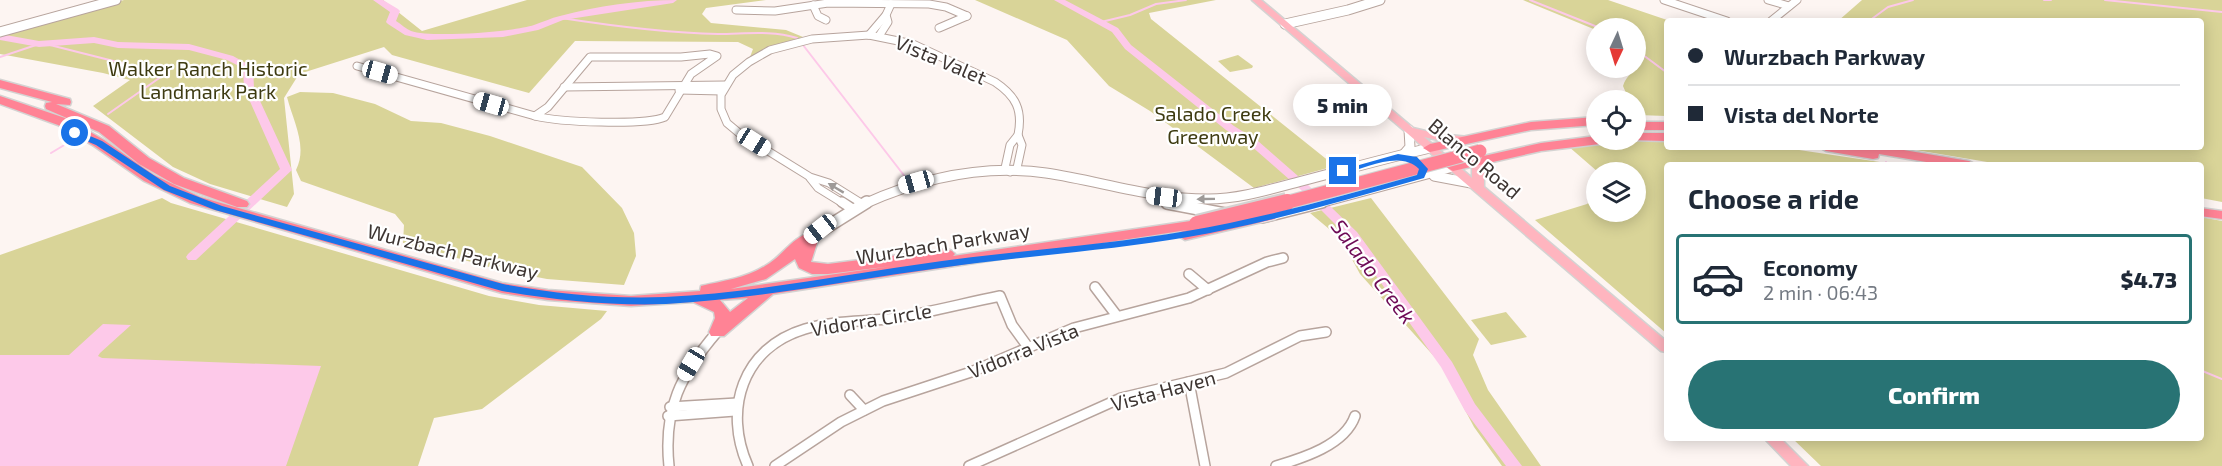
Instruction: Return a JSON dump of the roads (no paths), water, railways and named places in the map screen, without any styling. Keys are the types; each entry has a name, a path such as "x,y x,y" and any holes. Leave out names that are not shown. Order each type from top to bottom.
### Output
{"highway":[{"path":"0,84 54,98 78,108 104,129"},
{"name":"Wurzbach Parkway","path":"0,91 56,108 104,129 159,170 223,204"},
{"name":"Wurzbach Parkway","path":"0,100 43,113 63,122 167,188 502,288 548,296 699,294 771,290 943,264 1197,220"},
{"path":"0,110 87,137"},
{"path":"1646,120 1664,121"},
{"path":"1453,167 1472,147 1532,126 1586,121"},
{"path":"1646,126 1664,126"},
{"name":"Wurzbach Parkway","path":"699,294 1251,212 1472,147 1538,132 1586,128"},
{"path":"1646,131 1664,131"},
{"name":"Wurzbach Parkway","path":"1472,147 1586,133"},
{"path":"1646,137 1664,137"},
{"path":"1430,148 1541,147 1586,142"},
{"path":"1843,150 1913,162"},
{"path":"1880,150 1951,162"},
{"path":"2204,206 2222,208"},
{"path":"2204,213 2222,215"},
{"path":"943,264 1131,243 1211,230 1277,215"},
{"path":"811,237 802,260 804,265 812,269 828,269 938,254 976,252"},
{"path":"699,294 764,275 778,266 799,244 811,237"},
{"path":"717,333 754,300 771,290"},
{"path":"699,294 720,307 724,313 717,333"}],"main road":[{"name":"Blanco Road","path":"1256,0 1664,346"},
{"path":"1409,130 1472,147 1478,167 1475,185"},
{"path":"1774,441 1800,466"}],"street":[{"path":"0,32 116,0"},
{"path":"1285,24 1348,10 1380,0"},
{"path":"1664,0 1717,18"},
{"path":"1768,0 1789,6"},
{"path":"1775,18 1797,0"},
{"path":"869,35 886,15 891,4"},
{"path":"813,5 818,16 826,20"},
{"path":"736,10 775,11 813,5 937,5 967,16 939,28"},
{"path":"879,36 888,21 886,15"},
{"path":"876,25 885,26"},
{"name":"Vista Valet","path":"723,88 743,66 770,50 823,37 879,36 922,47 1007,90 1019,108 1021,119 1018,135 1010,145 1005,168 1013,172"},
{"path":"357,66 535,116 595,123 655,122 665,117 697,68 716,59 717,56 710,54 681,57 590,57 548,107 535,116"},
{"path":"681,57 696,61 697,68"},
{"path":"564,87 723,88 720,104 727,123 739,133 810,177 818,188 856,206"},
{"path":"1401,155 1410,147 1409,130"},
{"path":"811,237 856,206 900,187 931,178 980,172 1046,173 1164,197 1212,199 1264,192 1430,148"},
{"path":"1401,155 1412,158 1422,165 1424,170 1421,176"},
{"path":"1013,172 1241,217 1277,215 1453,167"},
{"path":"1421,176 1438,176 1475,185"},
{"name":"Vidorra Vista","path":"775,466 819,436 864,410 901,393 971,372 1074,328 1170,304 1208,290 1267,262 1283,258"},
{"path":"1189,274 1208,290"},
{"path":"1095,287 1117,316"},
{"name":"Vidorra Circle","path":"748,466 737,444 736,407 746,379 763,354 791,334 823,325 897,317 1000,296 1012,325 1028,347"},
{"name":"Vista Haven","path":"969,466 1121,398 1232,370 1310,333 1326,332"},
{"path":"669,466 666,437 669,412 691,364 717,333"},
{"path":"1188,381 1205,466"},
{"path":"850,394 864,410"},
{"path":"669,412 736,407"},
{"path":"1276,466 1307,457 1322,449 1351,427 1355,416"}],"waterway":[{"name":"Salado Creek","path":"377,0 395,11 391,22 408,33 427,37 503,34 535,28 561,18 673,0"},
{"name":"Salado Creek","path":"1058,0 1115,30 1128,47 1230,128 1254,143 1302,185 1353,235 1447,365 1470,407 1514,466"},
{"path":"1101,22 1130,15 1156,4 1186,0"},
{"path":"1530,0 1586,22"},
{"path":"1873,18 1888,7 1913,0"},
{"path":"2044,0 2051,0"},
{"path":"2105,0 2222,12"},
{"path":"561,18 659,31 718,34 768,33 797,38"},
{"path":"0,37 39,44 94,40 118,45 189,47 230,58 248,67 249,88 286,170 192,257"},
{"path":"0,57 39,44"},
{"path":"46,44 165,74 108,114"},
{"path":"803,45 906,178"},
{"path":"1646,57 1664,71"},
{"path":"51,153 71,141"},
{"path":"2204,372 2222,379"}],"park label":[{"name":"Walker Ranch Historic Landmark Park","path":"208,80"},
{"name":"Salado Creek Greenway","path":"1213,124"}]}
